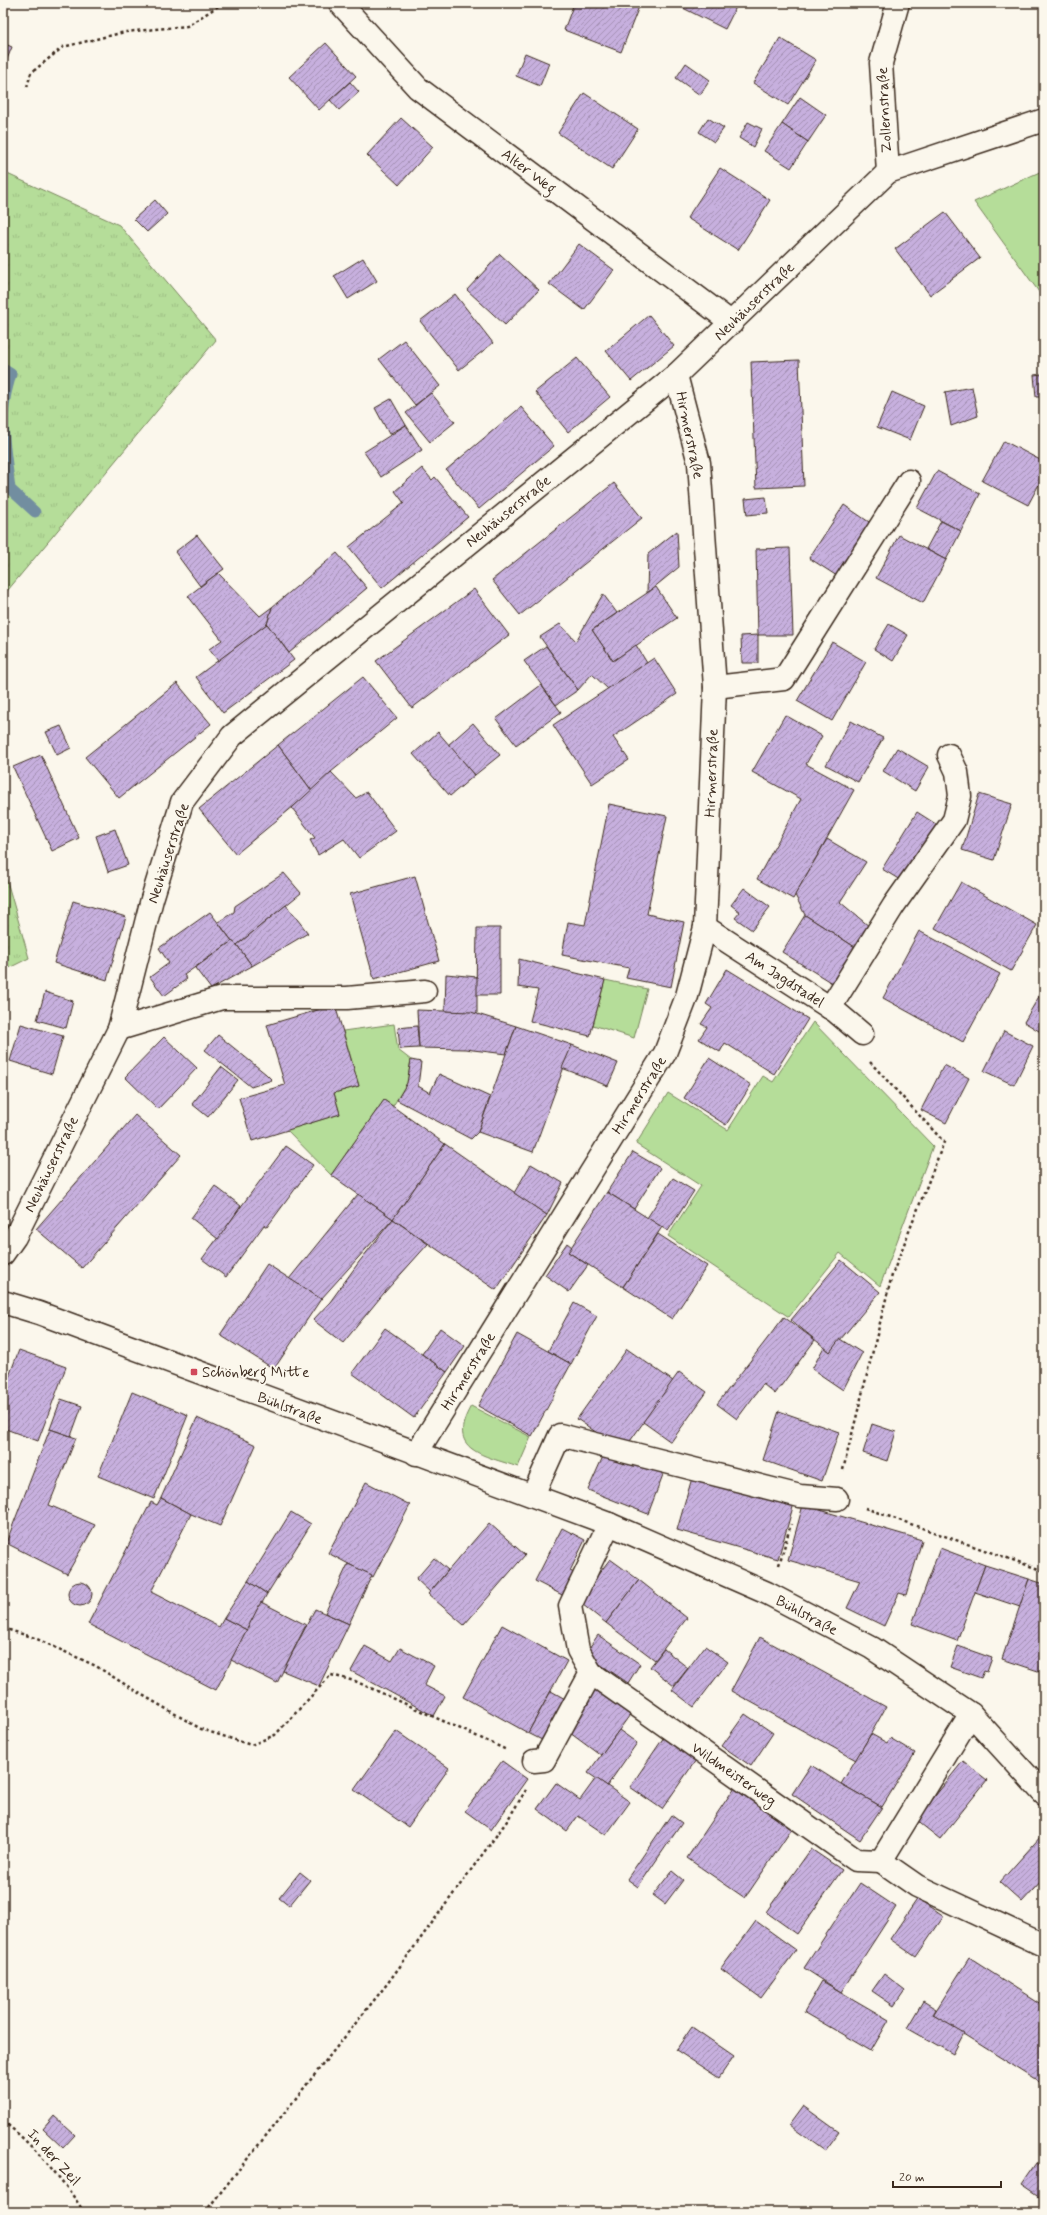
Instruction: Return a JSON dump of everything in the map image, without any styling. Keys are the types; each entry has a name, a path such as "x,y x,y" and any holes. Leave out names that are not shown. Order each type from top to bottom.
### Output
{"street":[{"name":"Zollernstraße","path":"888,172 881,63 898,3"},
{"name":"Alter Weg","path":"342,4 418,88 732,322"},
{"name":"Neuhäuserstraße","path":"3,1254 15,1237 119,1029 152,899 182,802 232,736 676,375 888,172 1044,120"},
{"name":"Hirmerstraße","path":"416,1454 665,1053 687,996 705,928 715,687 699,463 676,375"},
{"path":"715,687 784,678 909,481"},
{"path":"830,1008 894,905 954,820 960,796 957,772 949,755"},
{"name":"Am Jagdstadel","path":"705,928 830,1008 862,1034"},
{"path":"119,1029 222,998 347,998 425,991"},
{"name":"Bühlstraße","path":"3,1302 39,1313 416,1454 533,1495 609,1524 767,1593 872,1648 971,1714 1044,1794"},
{"path":"533,1495 560,1435 800,1496 837,1498"},
{"name":"Wildmeisterweg","path":"609,1524 570,1606 578,1650 591,1673 856,1860 881,1861"},
{"path":"539,1760 591,1673"},
{"path":"971,1714 881,1861 917,1886 1041,1944 1044,1942"}],"path":[{"path":"27,87 31,73 64,47 125,32 187,26 222,3"},
{"path":"862,1034 865,1056 944,1142 892,1275 859,1401 837,1498 1044,1572"},
{"path":"767,1593 775,1575 800,1496"},
{"path":"3,1628 35,1638 96,1666 137,1692 201,1729 251,1745 275,1735 332,1675 355,1681 477,1738 539,1760 507,1821 387,1984 205,2212"},
{"name":"In der Zeil","path":"3,2121 25,2139 74,2196 84,2212"}],"green space":[{"path":"1044,170 1044,299 974,202"},
{"path":"3,172 119,225 216,340 3,596"},
{"path":"3,867 29,958 3,971"},
{"path":"605,980 647,989 634,1038 593,1025"},
{"path":"813,1022 933,1146 880,1286 840,1253 789,1317 668,1236 701,1186 636,1144 668,1093 728,1130 763,1076 773,1082"},
{"path":"394,1024 398,1050 411,1060 407,1083 393,1106 384,1100 331,1175 287,1130 340,1114 334,1093 359,1086 343,1031"},
{"path":"471,1406 531,1437 518,1467 481,1454 472,1449 465,1442 463,1433 464,1421"}],"building":[{"path":"574,3 640,4 621,52 564,30"},
{"path":"683,3 738,3 725,29 681,7"},
{"path":"780,38 816,60 788,105 753,83"},
{"path":"3,43 12,47 3,69"},
{"path":"326,43 356,76 319,110 289,77"},
{"path":"525,53 549,63 540,86 516,76"},
{"path":"686,63 710,80 700,95 676,78"},
{"path":"350,82 359,92 339,110 330,100"},
{"path":"584,93 638,129 612,169 558,133"},
{"path":"800,97 826,115 808,142 782,124"},
{"path":"401,118 433,147 399,185 367,155"},
{"path":"708,118 724,128 714,142 699,132"},
{"path":"748,122 762,129 753,147 739,138"},
{"path":"782,124 808,142 791,168 764,151"},
{"path":"720,168 770,200 738,250 687,218"},
{"path":"155,200 167,214 147,232 134,219"},
{"path":"945,212 980,258 930,295 895,249"},
{"path":"579,244 614,270 584,310 549,284"},
{"path":"500,254 539,290 505,325 467,290"},
{"path":"363,258 377,281 348,299 334,276"},
{"path":"455,294 493,343 459,370 420,321"},
{"path":"649,315 674,346 631,381 606,351"},
{"path":"404,340 440,386 415,405 379,359"},
{"path":"577,358 610,397 568,432 535,392"},
{"path":"799,360 804,486 756,488 751,362"},
{"path":"1044,374 1044,397 1036,397 1034,375"},
{"path":"972,387 978,416 951,426 945,392"},
{"path":"892,392 924,406 910,440 877,427"},
{"path":"431,393 455,422 430,442 406,413"},
{"path":"391,399 406,425 389,434 375,408"},
{"path":"521,407 554,446 479,509 446,470"},
{"path":"406,425 422,450 381,477 364,452"},
{"path":"1004,441 1044,462 1044,475 1028,505 982,481"},
{"path":"422,468 432,480 435,477 468,517 382,588 349,547 404,503 395,491"},
{"path":"937,471 980,494 961,531 917,508"},
{"path":"614,483 642,518 520,615 492,580"},
{"path":"766,497 768,513 747,515 745,499"},
{"path":"844,505 872,524 837,576 809,558"},
{"path":"941,521 961,531 946,560 926,549"},
{"path":"677,531 679,567 647,593 648,554"},
{"path":"197,535 224,569 200,586 175,552"},
{"path":"899,535 946,560 923,603 876,578"},
{"path":"790,548 793,635 758,635 756,549"},
{"path":"337,553 367,588 289,653 267,624 272,607"},
{"path":"218,573 260,616 272,607 267,624 218,661 209,649 222,640 188,596"},
{"path":"656,587 677,618 613,661 592,630"},
{"path":"474,589 509,635 412,708 376,661"},
{"path":"603,594 617,613 592,630 613,661 636,645 647,663 608,689 592,674 578,690 540,637 560,624 576,641"},
{"path":"267,624 294,660 223,713 196,677"},
{"path":"889,624 908,635 893,661 874,649"},
{"path":"758,635 758,663 742,663 741,636"},
{"path":"832,642 866,662 832,721 797,701"},
{"path":"546,646 578,690 556,705 524,661"},
{"path":"654,658 677,694 613,737 629,760 592,784 553,725"},
{"path":"363,677 397,718 331,772 312,791 278,745"},
{"path":"177,683 211,724 119,798 85,757"},
{"path":"541,685 561,712 516,745 496,719"},
{"path":"785,715 822,736 806,764 854,790 793,899 757,879 801,799 752,772"},
{"path":"851,721 883,738 858,782 826,765"},
{"path":"473,723 500,755 475,775 448,745"},
{"path":"61,726 71,748 57,755 46,732"},
{"path":"438,732 475,775 450,796 413,754"},
{"path":"278,745 312,791 236,854 199,809"},
{"path":"897,748 929,767 915,791 883,771"},
{"path":"41,755 79,838 52,851 13,767"},
{"path":"331,772 356,798 367,792 396,831 359,858 344,839 318,855 310,840 315,838 292,808"},
{"path":"979,794 1012,804 994,860 962,850"},
{"path":"609,804 667,816 647,914 684,922 671,987 626,978 629,968 562,955 568,922 585,925"},
{"path":"917,812 939,826 905,883 882,869"},
{"path":"115,829 128,865 108,872 96,836"},
{"path":"827,839 866,862 840,902 870,927 858,949 805,915 795,895"},
{"path":"284,873 301,893 237,945 232,941 218,922 234,912 235,906"},
{"path":"415,876 439,961 374,979 350,894"},
{"path":"961,882 1037,925 1011,971 935,928"},
{"path":"744,888 770,907 752,930 735,918 740,912 731,905"},
{"path":"73,901 126,917 107,980 54,963"},
{"path":"286,905 308,933 252,966 237,945"},
{"path":"210,912 232,941 184,975 187,979 164,996 150,977 169,963 159,948"},
{"path":"805,915 858,949 835,985 782,952"},
{"path":"477,928 500,928 500,995 476,995"},
{"path":"919,931 1000,974 963,1042 883,998"},
{"path":"232,941 237,945 252,966 211,989 195,968"},
{"path":"519,959 605,980 590,1036 530,1021 538,990 518,987"},
{"path":"727,969 808,1019 774,1074 725,1043 720,1052 699,1039 707,1027 701,1024 712,1008 706,1004"},
{"path":"446,974 477,977 477,1014 445,1011"},
{"path":"1044,988 1044,1034 1024,1022"},
{"path":"45,992 73,1001 66,1028 37,1020"},
{"path":"335,1005 359,1086 334,1093 340,1114 252,1141 239,1098 285,1085 267,1025"},
{"path":"417,1010 471,1012 516,1026 506,1054 465,1049 419,1048"},
{"path":"21,1024 63,1036 52,1074 10,1061"},
{"path":"417,1026 419,1048 400,1049 398,1028"},
{"path":"516,1026 572,1045 533,1152 478,1132"},
{"path":"1004,1031 1033,1046 1014,1085 984,1071"},
{"path":"218,1035 272,1080 251,1087 205,1050"},
{"path":"164,1037 197,1068 158,1109 125,1077"},
{"path":"572,1045 618,1063 608,1086 562,1068"},
{"path":"709,1058 751,1085 726,1125 684,1098"},
{"path":"411,1060 421,1062 418,1086 430,1093 439,1074 490,1097 478,1132 471,1139 397,1100 407,1083"},
{"path":"944,1065 969,1078 946,1123 921,1110"},
{"path":"221,1067 238,1080 208,1117 192,1104"},
{"path":"384,1100 445,1144 393,1219 331,1175"},
{"path":"135,1115 181,1155 82,1268 36,1229"},
{"path":"445,1144 547,1215 496,1290 393,1219"},
{"path":"286,1146 313,1165 267,1227 264,1225 226,1277 202,1259"},
{"path":"633,1152 660,1168 634,1209 607,1192"},
{"path":"531,1164 563,1183 547,1215 514,1193"},
{"path":"673,1178 694,1191 668,1231 647,1218"},
{"path":"215,1186 241,1206 218,1239 191,1218"},
{"path":"607,1192 662,1227 623,1287 568,1252"},
{"path":"358,1194 393,1219 321,1299 289,1279"},
{"path":"393,1219 428,1244 384,1293 343,1343 313,1320 330,1302"},
{"path":"658,1234 707,1266 672,1319 623,1287"},
{"path":"567,1243 572,1247 568,1252 588,1265 569,1292 545,1275"},
{"path":"841,1260 880,1292 830,1352 791,1320"},
{"path":"267,1264 321,1299 274,1369 220,1335"},
{"path":"574,1303 597,1316 571,1364 548,1351"},
{"path":"784,1317 815,1340 775,1394 763,1384 737,1419 717,1404"},
{"path":"385,1328 447,1372 414,1418 352,1373"},
{"path":"440,1328 465,1346 447,1372 422,1354"},
{"path":"517,1334 571,1364 532,1436 478,1406"},
{"path":"840,1339 862,1353 843,1390 812,1369 824,1347 830,1352"},
{"path":"627,1349 673,1381 623,1451 577,1419"},
{"path":"19,1350 66,1367 38,1441 3,1428 3,1392"},
{"path":"679,1372 707,1392 671,1442 643,1422"},
{"path":"132,1392 188,1415 154,1499 98,1476"},
{"path":"61,1399 82,1406 71,1436 50,1429"},
{"path":"779,1411 839,1432 822,1481 763,1460"},
{"path":"197,1418 256,1445 220,1526 191,1514 161,1498"},
{"path":"872,1424 896,1432 887,1461 863,1453"},
{"path":"50,1429 76,1438 49,1505 95,1525 67,1574 6,1543"},
{"path":"605,1452 664,1472 648,1514 588,1490"},
{"path":"694,1471 795,1500 778,1559 677,1530"},
{"path":"366,1482 410,1505 373,1577 328,1553"},
{"path":"161,1498 191,1514 151,1592 219,1627 224,1618 247,1630 216,1690 88,1624 151,1502 157,1505"},
{"path":"3,1505 10,1508 3,1525"},
{"path":"803,1505 922,1540 906,1595 899,1593 884,1626 847,1608 860,1581 788,1560"},
{"path":"291,1512 311,1524 267,1594 248,1581"},
{"path":"489,1523 525,1555 464,1625 428,1594"},
{"path":"562,1528 585,1540 570,1571 578,1575 566,1597 535,1581"},
{"path":"940,1548 985,1565 957,1641 912,1624"},
{"path":"434,1558 448,1570 430,1592 416,1579"},
{"path":"610,1559 639,1580 606,1623 578,1601"},
{"path":"348,1564 372,1575 349,1624 325,1613"},
{"path":"985,1565 1029,1579 1020,1607 975,1592"},
{"path":"1029,1579 1044,1584 1044,1663 1041,1672 1002,1659"},
{"path":"639,1580 687,1618 655,1660 606,1623"},
{"path":"248,1581 267,1594 247,1630 224,1618"},
{"path":"80,1582 88,1586 92,1594 88,1602 80,1606 72,1602 68,1594 72,1586"},
{"path":"261,1602 306,1625 277,1683 231,1660"},
{"path":"315,1609 349,1624 319,1686 283,1671"},
{"path":"502,1625 567,1661 528,1733 463,1697"},
{"path":"598,1635 640,1664 628,1683 585,1654"},
{"path":"760,1637 886,1707 856,1760 731,1691"},
{"path":"365,1646 392,1661 400,1648 434,1666 424,1685 445,1696 434,1716 351,1671"},
{"path":"705,1646 728,1662 694,1707 672,1690"},
{"path":"958,1646 992,1658 987,1672 984,1671 981,1678 950,1667"},
{"path":"664,1649 688,1668 674,1686 650,1667"},
{"path":"596,1686 632,1712 601,1755 566,1729"},
{"path":"551,1691 567,1700 544,1741 528,1733"},
{"path":"745,1714 773,1733 751,1766 722,1746"},
{"path":"619,1730 637,1743 607,1786 588,1773"},
{"path":"396,1731 449,1768 408,1827 354,1790"},
{"path":"871,1734 887,1743 890,1738 915,1753 882,1807 841,1784"},
{"path":"664,1737 696,1760 662,1809 630,1787"},
{"path":"502,1761 527,1779 491,1830 465,1811"},
{"path":"963,1761 987,1780 940,1839 916,1820"},
{"path":"811,1765 882,1807 860,1840 792,1794"},
{"path":"596,1778 630,1802 606,1835 578,1816 567,1831 537,1809 556,1783 580,1800"},
{"path":"735,1787 794,1826 745,1898 687,1858"},
{"path":"671,1815 682,1823 638,1887 627,1879"},
{"path":"1042,1835 1044,1836 1044,1878 1022,1902 1000,1882"},
{"path":"811,1849 842,1870 797,1934 766,1912"},
{"path":"672,1871 683,1880 665,1904 653,1895"},
{"path":"300,1872 310,1880 289,1906 279,1898"},
{"path":"860,1883 896,1907 841,1992 804,1968"},
{"path":"918,1898 944,1916 916,1957 890,1939"},
{"path":"756,1921 796,1950 761,1998 721,1969"},
{"path":"969,1958 1044,2006 1044,2085 933,2015"},
{"path":"884,1974 905,1990 894,2006 872,1991"},
{"path":"822,1981 889,2020 871,2051 804,2012"},
{"path":"923,2001 936,2009 933,2015 964,2033 953,2054 907,2028"},
{"path":"692,2027 734,2056 719,2078 676,2050"},
{"path":"803,2106 839,2132 825,2151 789,2125"},
{"path":"54,2116 75,2135 63,2148 43,2129"},
{"path":"1038,2163 1044,2167 1044,2201 1022,2186"}],"waterway":[{"path":"3,369 11,374 5,396 3,421 4,444 10,489 35,512"}],"place":[{"name":"Schönberg Mitte","path":"194,1372"}]}
